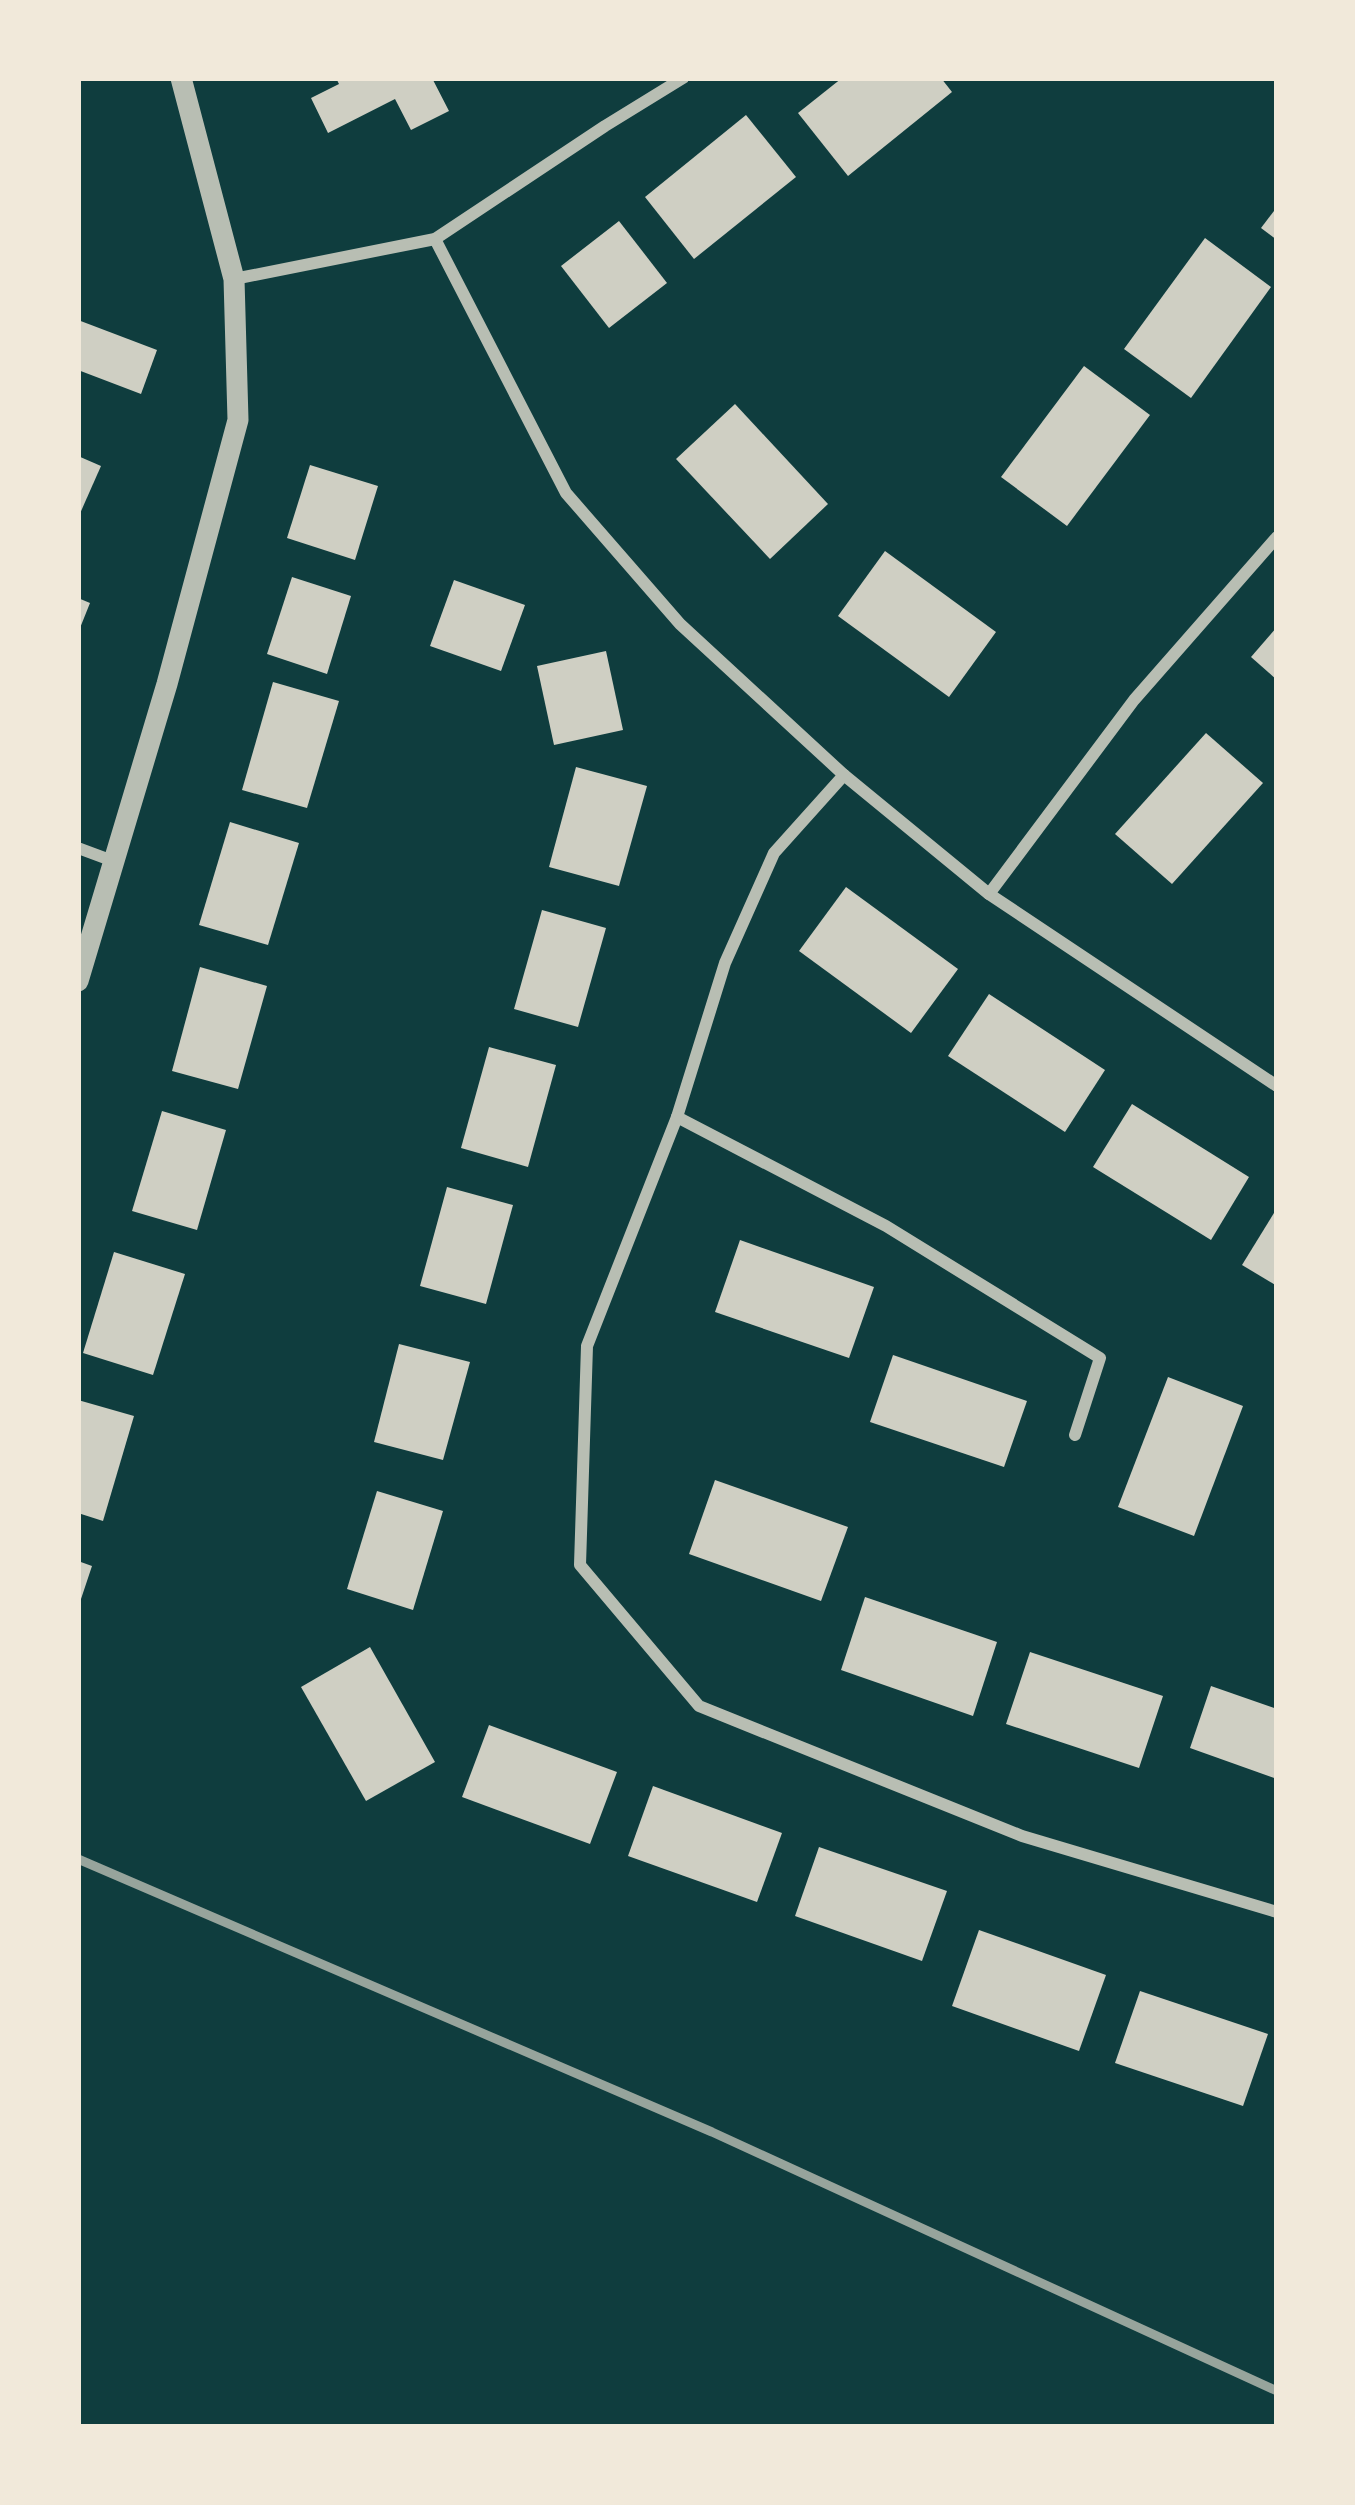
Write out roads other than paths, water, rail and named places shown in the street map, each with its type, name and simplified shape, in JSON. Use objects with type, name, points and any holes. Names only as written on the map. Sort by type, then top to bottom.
[{"type":"street","points":[[78,981],[167,684],[238,420],[234,279],[181,78]]},
{"type":"street","points":[[234,279],[435,239],[683,78]]},
{"type":"street","points":[[435,239],[566,494],[680,623],[844,775],[989,894],[1277,1087]]},
{"type":"street","points":[[989,894],[1134,700],[1277,538]]},
{"type":"street","points":[[844,775],[774,853],[725,963],[676,1117],[587,1346],[580,1565],[699,1706],[1022,1836],[1277,1912]]},
{"type":"street","points":[[78,848],[113,861]]},
{"type":"street","points":[[676,1117],[886,1226],[1100,1358],[1075,1435]]},
{"type":"railway","points":[[78,1859],[712,2132],[1277,2391]]}]
